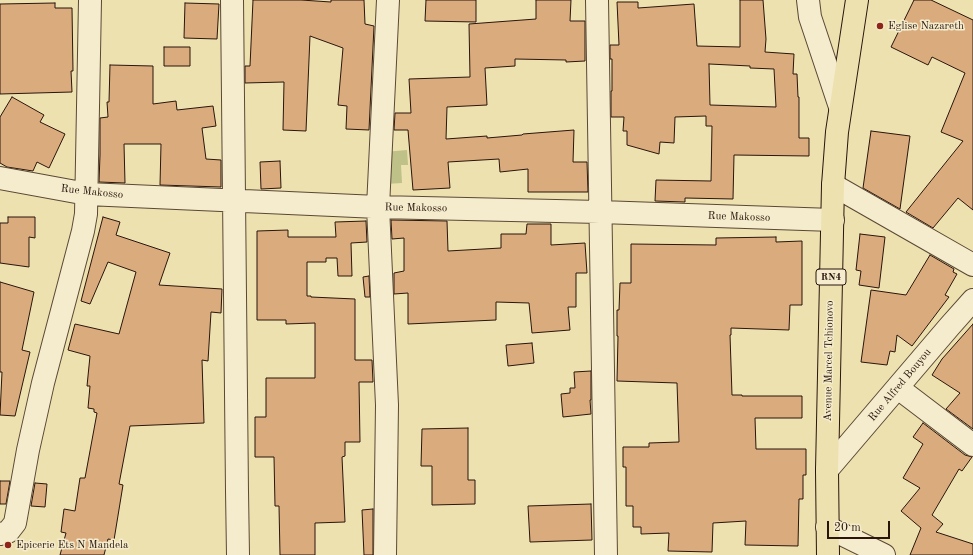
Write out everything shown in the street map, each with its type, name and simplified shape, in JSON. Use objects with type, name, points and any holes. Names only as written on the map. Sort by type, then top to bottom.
[{"type":"highway","name":"Avenue Marcel Tchionovo","points":[[828,555],[827,470],[833,185],[840,107],[857,0]]},
{"type":"street","points":[[0,534],[8,532],[15,523],[28,450],[43,383],[83,231],[86,214],[90,0]]},
{"type":"street","points":[[232,0],[238,555]]},
{"type":"street","points":[[385,555],[386,405],[378,207],[388,0]]},
{"type":"street","points":[[597,0],[606,555]]},
{"type":"street","points":[[808,0],[810,17],[840,107]]},
{"type":"street","name":"Rue Makosso","points":[[0,178],[87,194],[378,207],[600,212],[833,220]]},
{"type":"street","points":[[833,185],[973,265]]},
{"type":"street","name":"Rue Alfred Bouyou","points":[[827,470],[973,300]]},
{"type":"street","points":[[898,388],[973,445]]},
{"type":"street","points":[[827,527],[884,555]]},
{"type":"green space","points":[[407,150],[408,165],[401,165],[402,183],[386,184],[384,152]]},
{"type":"building","points":[[253,0],[301,0],[331,2],[331,0],[364,0],[365,24],[374,26],[369,130],[346,129],[347,106],[338,105],[343,48],[310,36],[306,131],[283,130],[284,82],[245,83],[245,66],[250,66]]},
{"type":"building","points":[[426,0],[476,0],[476,22],[425,21]]},
{"type":"building","points":[[536,0],[571,0],[570,21],[585,21],[585,61],[566,62],[566,60],[515,59],[515,66],[485,68],[487,105],[447,107],[446,139],[487,136],[487,138],[574,130],[573,162],[587,162],[588,192],[528,192],[528,169],[500,172],[499,159],[448,162],[450,188],[413,190],[408,130],[394,130],[395,113],[411,113],[409,79],[470,77],[469,24],[536,19]]},
{"type":"building","points":[[740,0],[763,0],[766,39],[765,52],[794,54],[793,74],[797,74],[799,97],[799,138],[809,138],[809,156],[734,155],[733,199],[685,198],[685,202],[655,201],[656,180],[711,181],[712,126],[706,126],[706,116],[675,117],[674,143],[660,142],[659,154],[627,145],[627,131],[623,131],[624,117],[611,117],[612,59],[610,59],[610,45],[619,45],[617,2],[638,2],[638,8],[694,4],[697,46],[740,47]],"holes":[[[709,64],[750,66],[750,68],[774,69],[776,107],[710,105]]]},
{"type":"building","points":[[914,0],[931,0],[973,20],[973,210],[958,198],[933,228],[906,212],[963,141],[941,132],[965,73],[932,57],[928,65],[891,47]]},
{"type":"building","points":[[55,3],[55,8],[72,8],[72,92],[0,94],[0,4]]},
{"type":"building","points":[[185,3],[219,4],[217,39],[184,38]]},
{"type":"building","points":[[164,47],[190,47],[190,66],[164,66]]},
{"type":"building","points":[[110,65],[153,66],[153,104],[176,101],[177,110],[213,106],[216,126],[202,128],[206,159],[221,160],[221,187],[160,185],[161,144],[124,144],[125,183],[99,182],[100,118],[108,117],[107,102],[109,102]]},
{"type":"building","points":[[12,97],[44,115],[40,122],[65,134],[49,168],[37,162],[33,171],[7,167],[0,163],[0,117]]},
{"type":"building","points":[[871,131],[910,136],[900,209],[863,188]]},
{"type":"building","points":[[280,161],[281,188],[261,189],[260,162]]},
{"type":"building","points":[[8,217],[35,217],[35,238],[29,237],[29,267],[0,263],[0,223],[8,223]]},
{"type":"building","points":[[103,217],[120,222],[116,235],[170,253],[159,285],[222,289],[221,313],[211,312],[208,361],[202,360],[204,423],[130,426],[119,484],[123,485],[114,540],[108,539],[104,555],[60,555],[66,533],[61,532],[64,509],[75,511],[80,478],[85,478],[97,413],[94,412],[94,409],[88,408],[90,386],[87,386],[90,356],[68,350],[75,324],[119,334],[136,272],[108,262],[90,304],[81,301]]},
{"type":"building","points":[[391,220],[447,221],[448,251],[501,248],[501,234],[526,234],[527,224],[551,224],[551,245],[585,243],[587,273],[576,273],[576,307],[568,307],[570,330],[532,333],[529,303],[496,302],[496,320],[408,324],[408,293],[394,294],[394,273],[404,271],[404,238],[392,239]]},
{"type":"building","points":[[366,221],[367,242],[351,243],[352,276],[338,276],[337,258],[326,258],[326,262],[307,262],[307,296],[355,299],[355,360],[372,360],[373,382],[359,382],[360,442],[345,442],[345,456],[342,457],[345,522],[315,523],[315,555],[280,555],[279,506],[275,506],[274,457],[255,457],[255,417],[266,417],[266,378],[315,378],[315,323],[286,324],[286,320],[257,320],[257,231],[288,230],[288,237],[336,237],[335,222]]},
{"type":"building","points":[[860,234],[885,237],[879,288],[859,285],[861,271],[856,270]]},
{"type":"building","points":[[776,237],[776,242],[802,241],[802,305],[790,305],[789,330],[731,328],[732,395],[802,396],[802,418],[755,418],[756,449],[806,449],[806,475],[803,475],[803,499],[799,499],[798,546],[745,545],[746,521],[713,523],[712,552],[668,551],[669,533],[641,534],[641,527],[633,527],[633,506],[626,506],[626,467],[623,467],[623,447],[649,447],[649,443],[679,442],[677,383],[617,381],[617,310],[619,310],[620,283],[631,283],[631,244],[716,245],[716,238]]},
{"type":"building","points":[[930,255],[954,269],[953,272],[957,274],[945,295],[949,297],[912,346],[897,335],[895,352],[890,351],[887,365],[861,362],[871,290],[906,295]]},
{"type":"building","points":[[369,276],[370,297],[365,297],[363,277]]},
{"type":"building","points":[[0,282],[34,292],[22,350],[30,352],[15,416],[0,415],[2,372],[0,372]]},
{"type":"building","points":[[973,324],[973,429],[946,409],[960,393],[932,375],[942,359]]},
{"type":"building","points":[[532,343],[534,363],[508,366],[506,345]]},
{"type":"building","points":[[591,371],[591,414],[563,417],[561,394],[570,393],[570,388],[575,388],[574,372]]},
{"type":"building","points":[[923,423],[965,455],[972,457],[962,471],[959,469],[932,515],[943,524],[936,532],[973,544],[973,555],[910,555],[921,528],[901,511],[920,488],[903,478],[923,444],[913,437]]},
{"type":"building","points":[[468,428],[468,480],[475,480],[475,504],[432,505],[432,466],[421,466],[422,429]]},
{"type":"building","points":[[0,481],[10,481],[6,504],[0,504]]},
{"type":"building","points":[[35,483],[47,484],[45,507],[31,506]]},
{"type":"building","points":[[591,504],[592,540],[530,542],[528,506]]},
{"type":"building","points":[[373,509],[373,555],[364,555],[362,510]]},
{"type":"place","name":"Eglise Nazareth","points":[[880,26]]},
{"type":"place","name":"Epicerie Ets N Mandela","points":[[8,545]]}]
